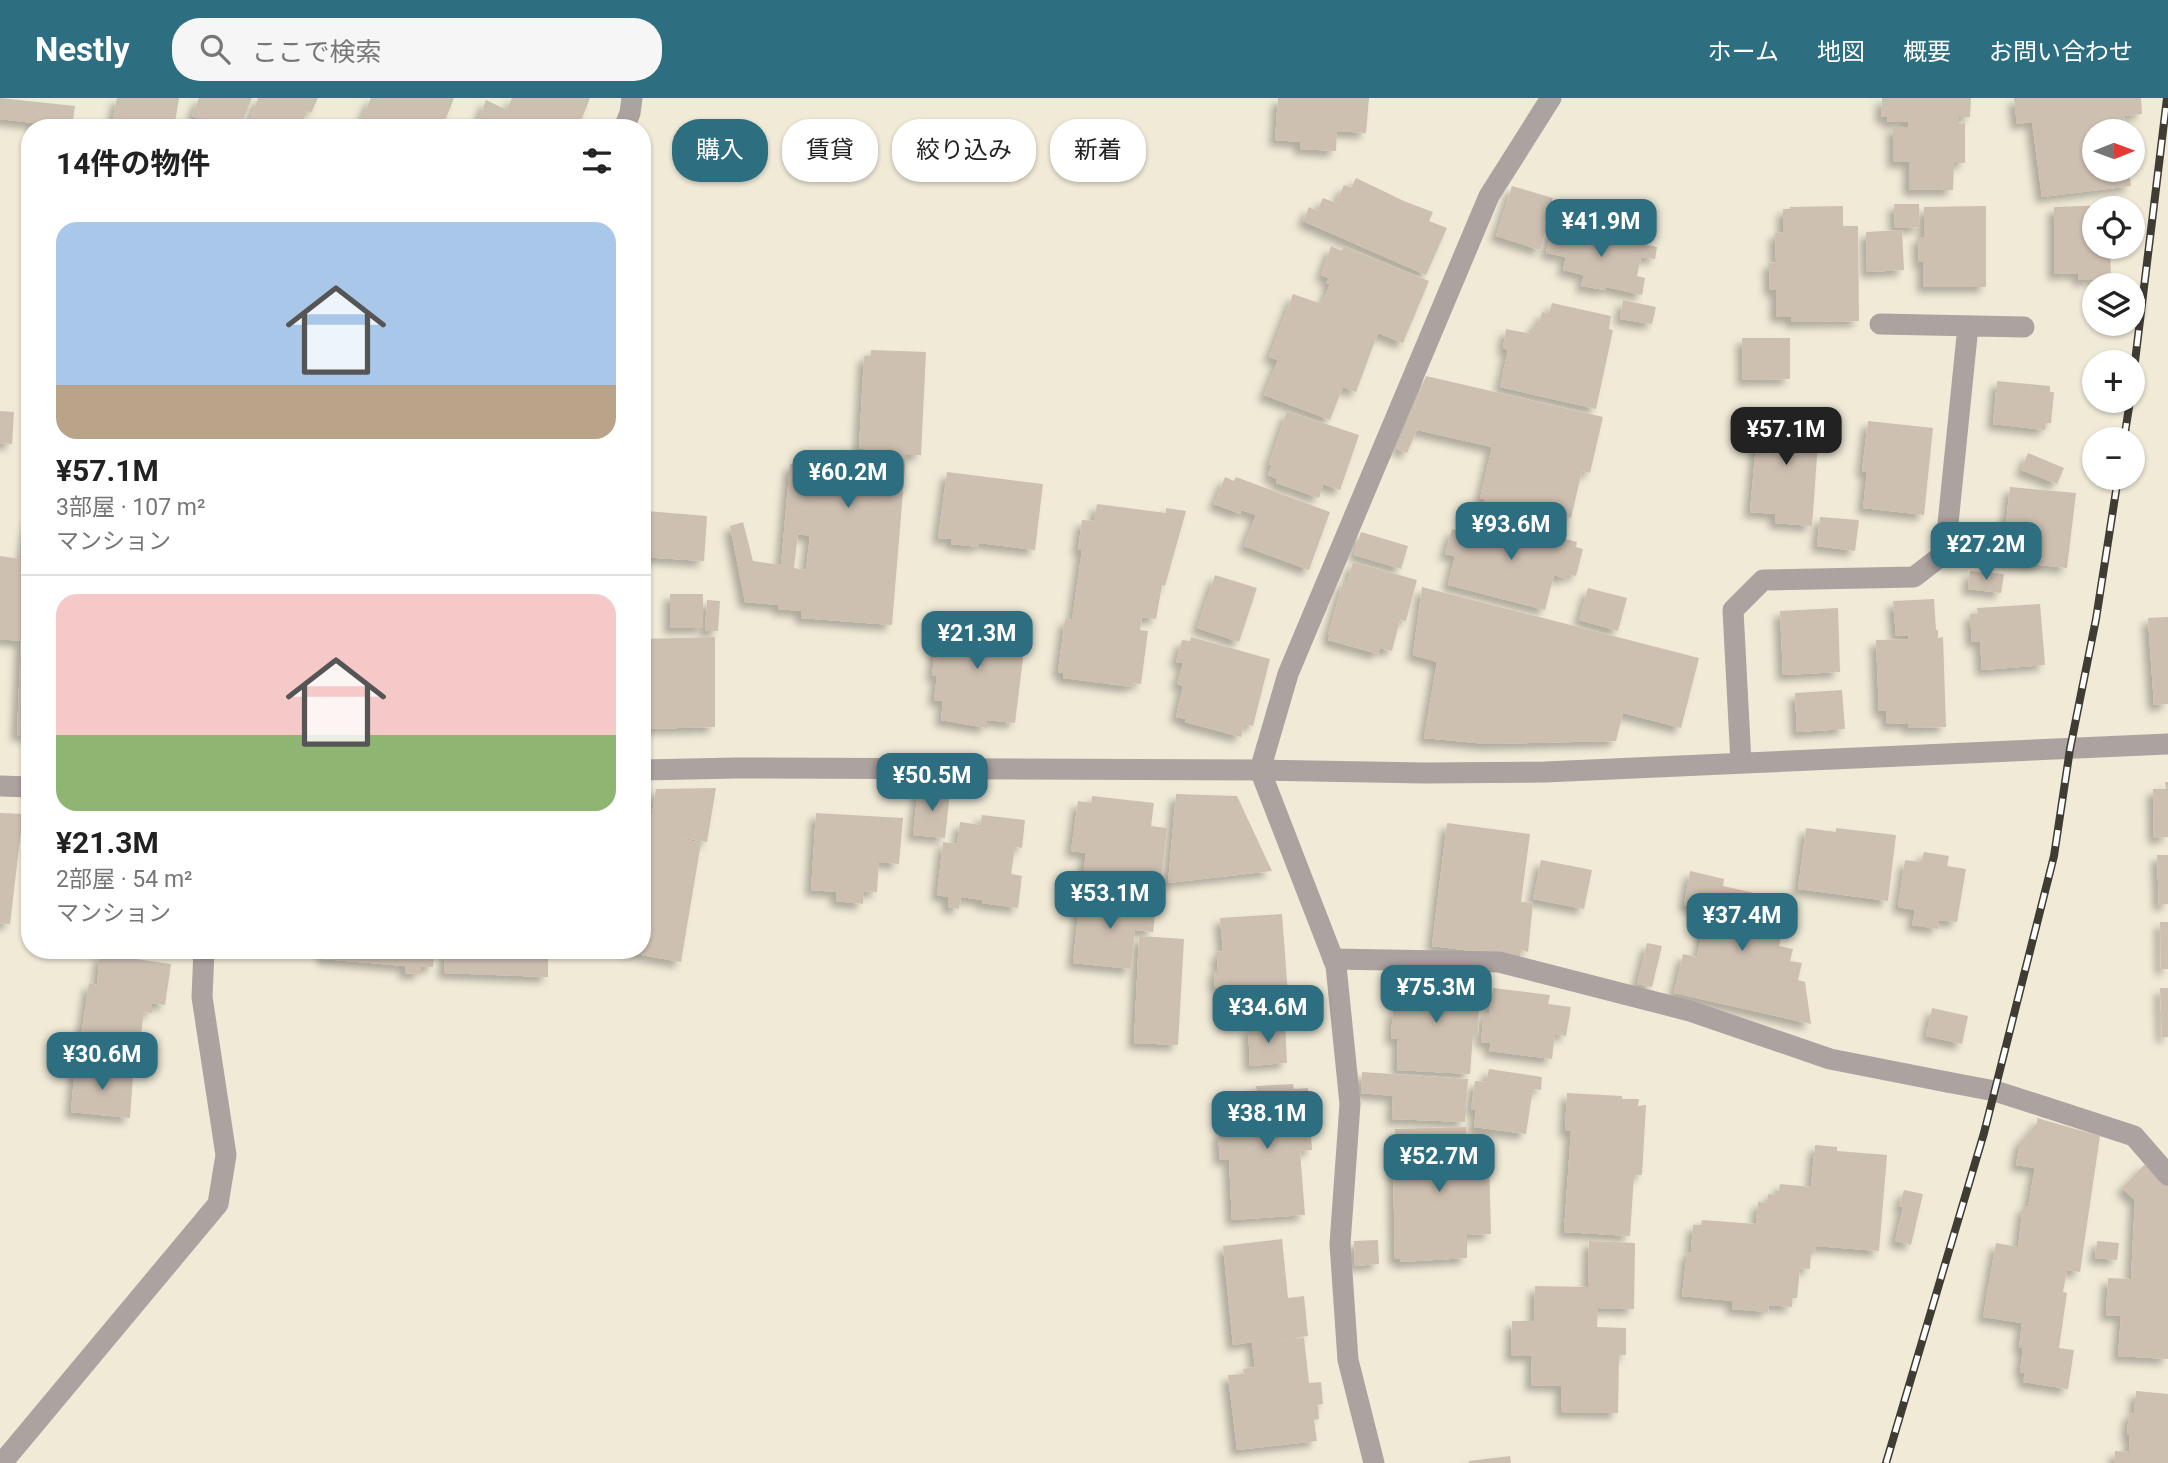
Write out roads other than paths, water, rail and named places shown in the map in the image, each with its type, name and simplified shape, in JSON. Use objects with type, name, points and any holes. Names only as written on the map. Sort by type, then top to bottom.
[{"type":"street","points":[[628,119],[632,98]]},
{"type":"street","points":[[1374,1463],[1348,1360],[1340,1244],[1350,1104],[1333,959],[1260,770],[1288,674],[1489,195],[1551,98]]},
{"type":"street","points":[[1880,324],[2024,327]]},
{"type":"street","points":[[1741,763],[1733,610],[1763,580],[1914,577],[1945,553],[1968,326]]},
{"type":"street","points":[[651,770],[1545,772],[2168,744]]},
{"type":"street","points":[[0,786],[21,787]]},
{"type":"street","points":[[2,1463],[218,1204],[226,1155],[202,997],[204,959]]},
{"type":"street","points":[[1333,959],[1499,962],[1690,1011],[1830,1059],[1995,1091],[2134,1136],[2168,1175]]},
{"type":"railway","points":[[2136,350],[2167,98]]},
{"type":"railway","points":[[2126,427],[2128,413]]},
{"type":"railway","points":[[1886,1463],[1984,1133],[2054,856],[2070,749],[2096,619],[2116,490]]}]
